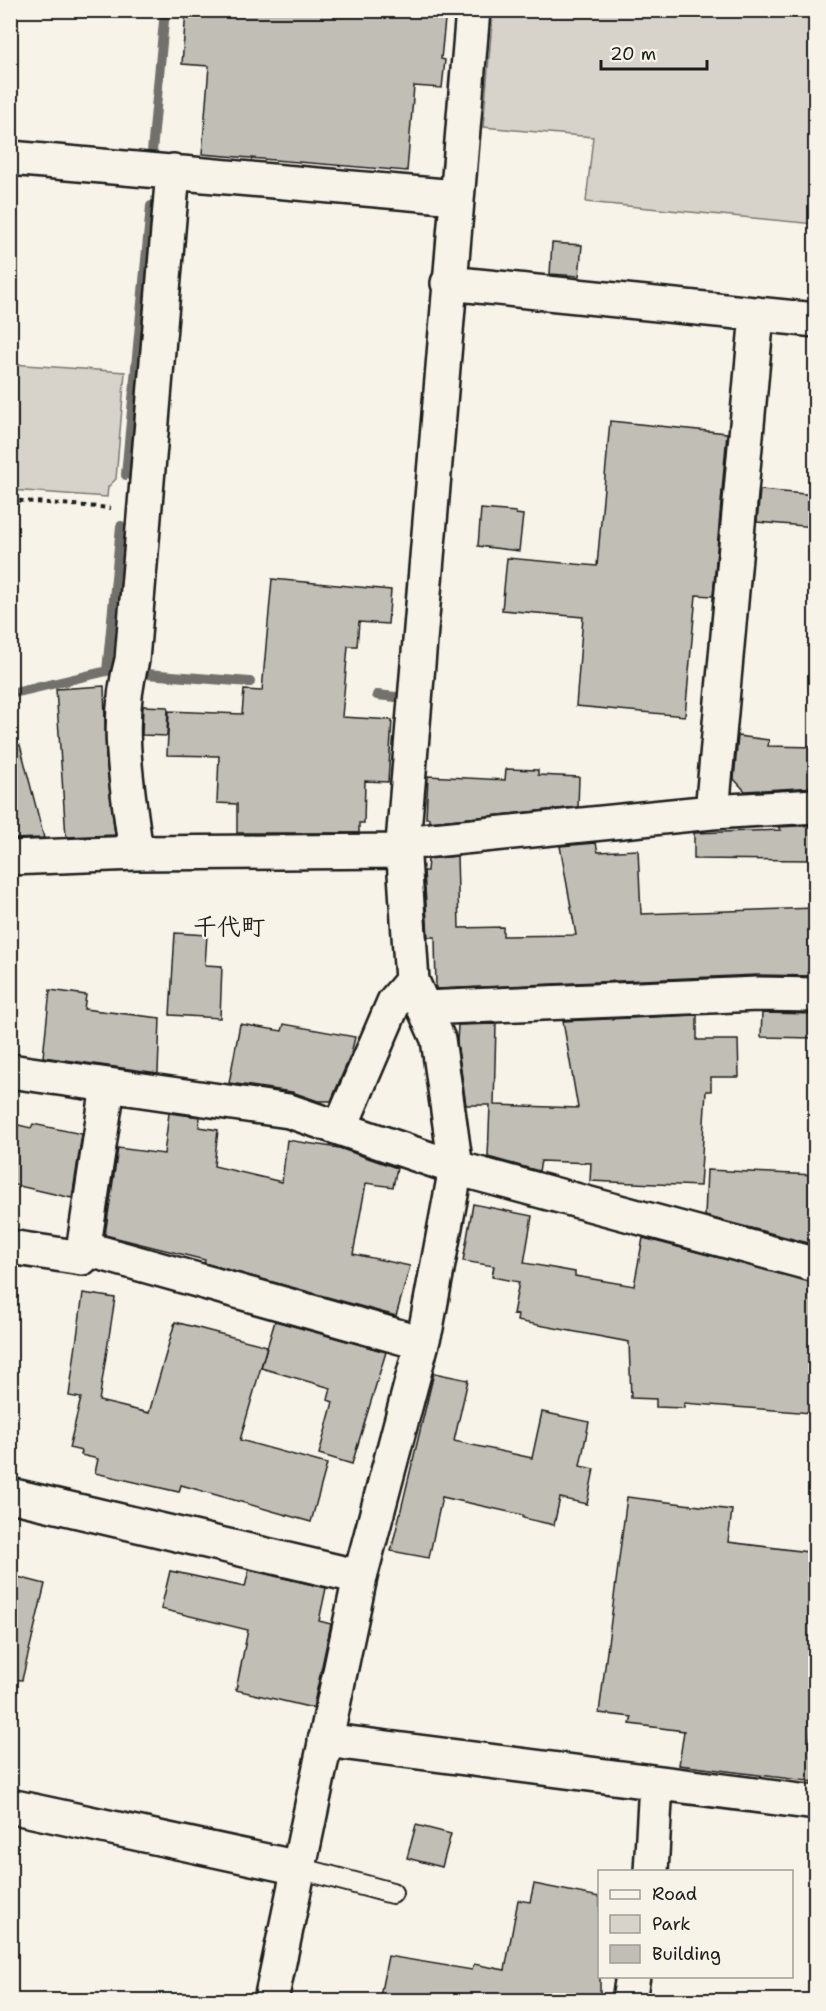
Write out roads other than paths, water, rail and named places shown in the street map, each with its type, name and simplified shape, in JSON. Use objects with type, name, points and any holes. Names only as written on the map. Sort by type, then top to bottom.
[{"type":"street","points":[[271,2001],[360,1577],[422,1343],[456,1168],[438,1039],[418,994],[403,847],[448,283],[473,10]]},
{"type":"street","points":[[10,158],[456,197]]},
{"type":"street","points":[[136,853],[123,747],[124,688],[132,660],[173,171]]},
{"type":"street","points":[[448,283],[816,320]]},
{"type":"street","points":[[712,812],[757,314]]},
{"type":"street","points":[[10,858],[403,847],[712,812],[816,807]]},
{"type":"street","points":[[340,1128],[394,1002],[418,994],[816,995]]},
{"type":"street","points":[[10,1071],[289,1111],[456,1168],[816,1265]]},
{"type":"street","points":[[10,1247],[82,1258],[108,1086]]},
{"type":"street","points":[[83,1248],[422,1343]]},
{"type":"street","points":[[10,1495],[360,1577]]},
{"type":"street","points":[[325,1740],[816,1803]]},
{"type":"street","points":[[651,1870],[657,1783]]},
{"type":"street","points":[[10,1806],[299,1868]]},
{"type":"street","points":[[629,2001],[633,1978]]},
{"type":"lane","points":[[299,1868],[392,1893]]},
{"type":"waterway","points":[[152,152],[165,10]]},
{"type":"waterway","points":[[126,475],[151,206]]},
{"type":"waterway","points":[[10,694],[107,671],[121,526]]},
{"type":"waterway","points":[[146,674],[250,682]]},
{"type":"waterway","points":[[377,695],[396,697]]},
{"type":"district","name":"千代町","points":[[229,927]]}]
